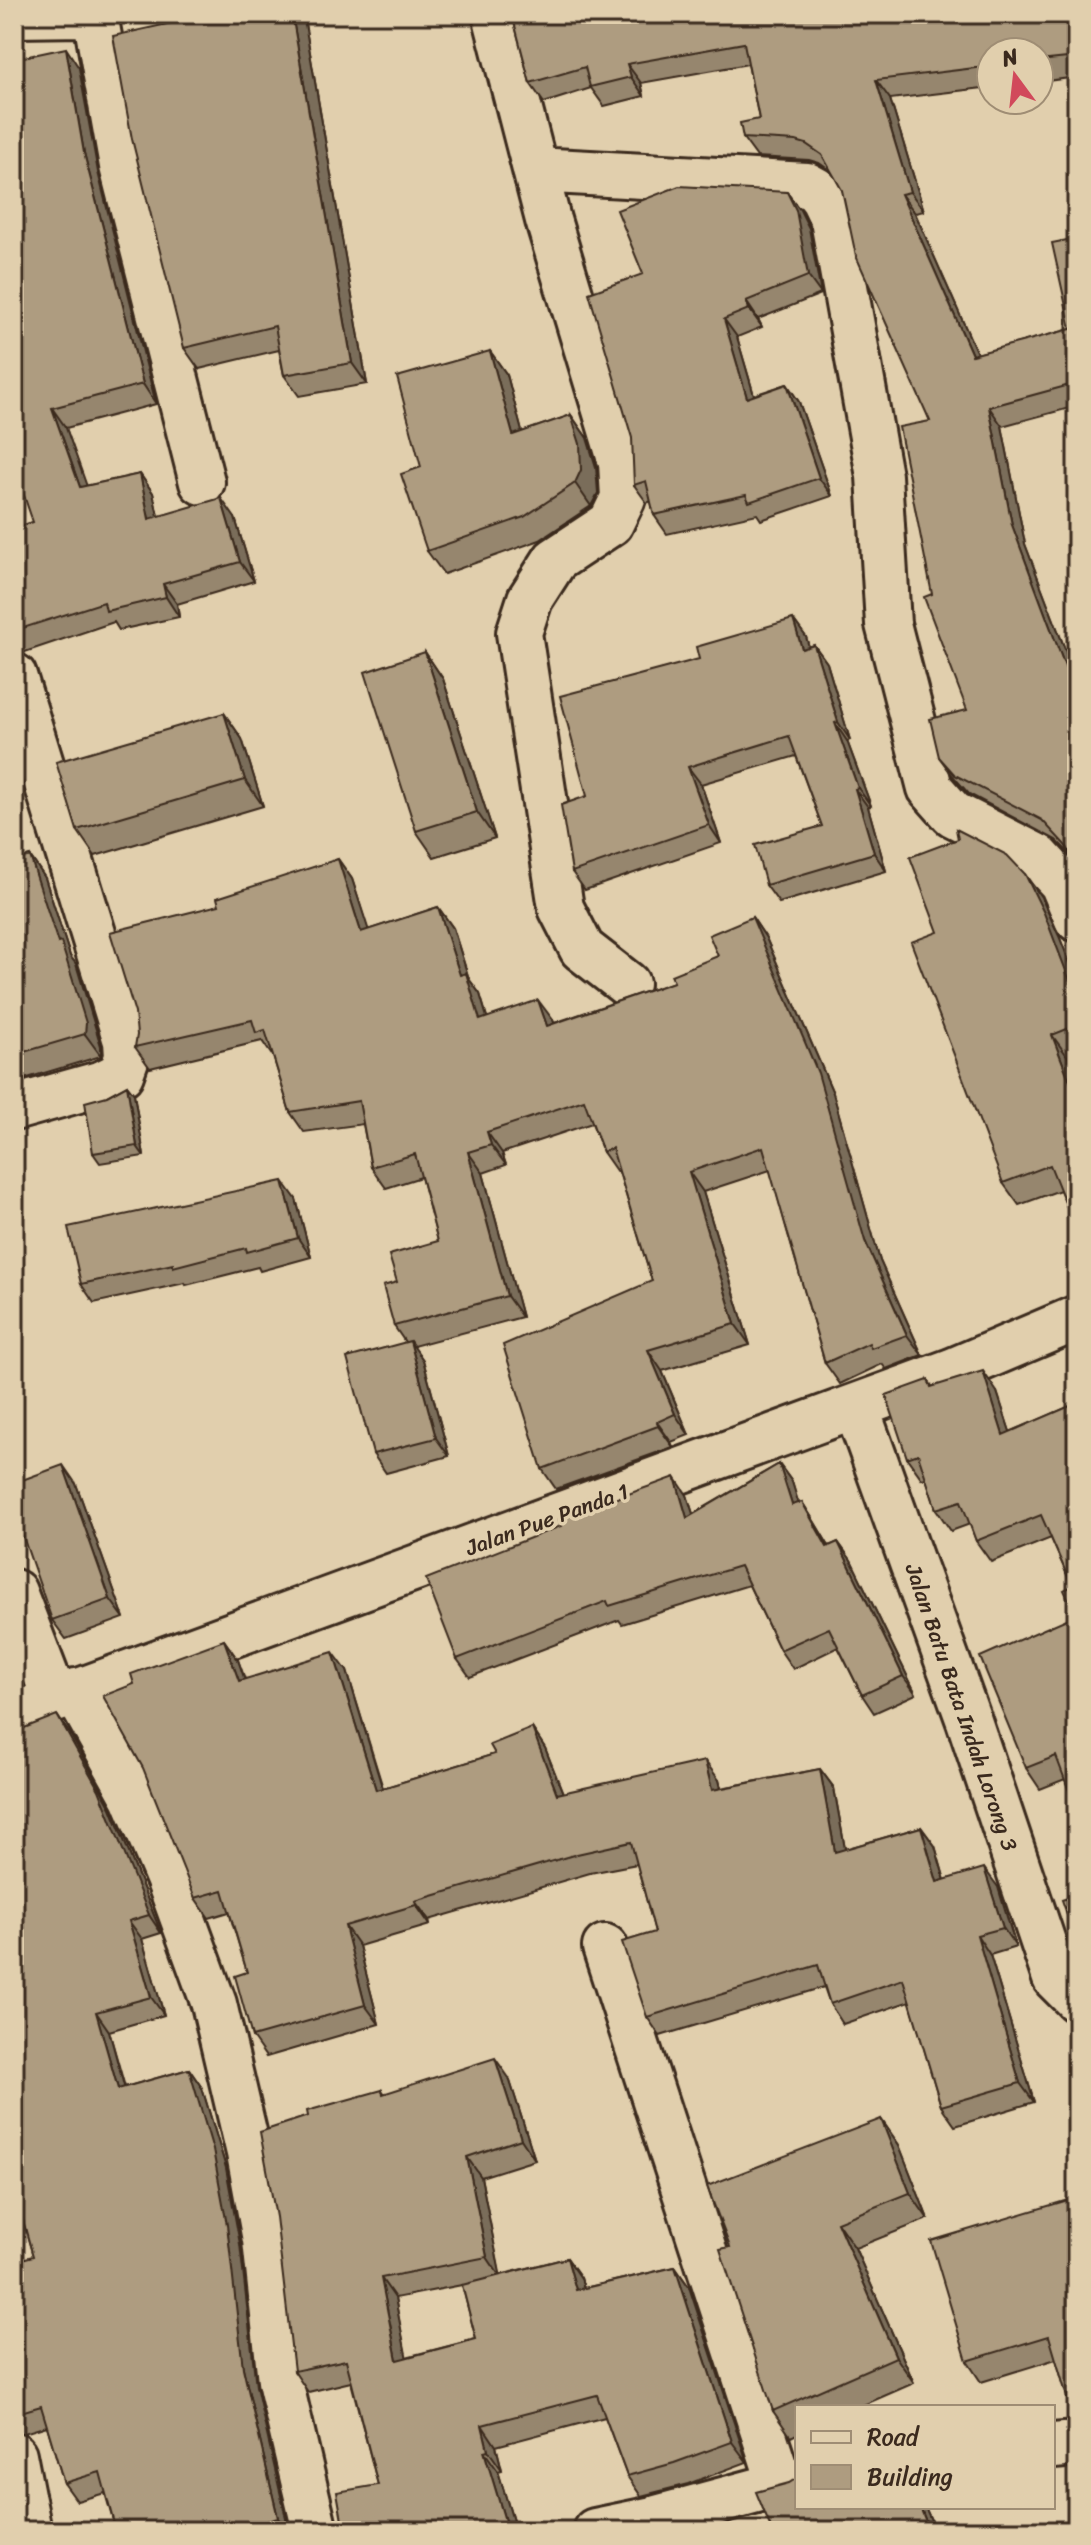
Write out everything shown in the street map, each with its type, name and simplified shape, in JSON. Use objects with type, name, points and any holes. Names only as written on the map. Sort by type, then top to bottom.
[{"type":"street","points":[[14,15],[84,14]]},
{"type":"street","points":[[95,14],[122,166],[202,482]]},
{"type":"street","points":[[495,14],[535,170],[621,463],[623,498],[611,523],[555,560],[530,599],[519,633],[561,908],[582,949],[627,984]]},
{"type":"street","points":[[535,170],[807,185],[823,199],[836,234],[879,476],[888,624],[930,788],[953,814],[1038,857],[1062,883],[1077,919]]},
{"type":"street","points":[[14,676],[126,1041],[127,1057],[121,1074],[103,1083],[14,1108]]},
{"type":"street","name":"Jalan Pue Panda 1","points":[[14,1715],[856,1407],[952,1371],[1077,1318]]},
{"type":"street","name":"Jalan Batu Bata Indah Lorong 3","points":[[856,1407],[969,1721],[1055,1978],[1077,2000]]},
{"type":"street","points":[[14,1592],[65,1695],[134,1797],[168,1878],[214,2004],[249,2153],[265,2240],[280,2381],[315,2531]]},
{"type":"street","points":[[595,2531],[653,2519],[788,2482],[605,1947]]},
{"type":"street","points":[[1055,2446],[1077,2444]]},
{"type":"street","points":[[14,2455],[29,2531]]},
{"type":"building","points":[[212,14],[292,14],[352,363],[284,375],[275,326],[184,348],[132,139],[113,36]]},
{"type":"building","points":[[512,14],[1077,14],[1077,57],[1055,59],[1055,36],[975,36],[975,68],[876,80],[910,192],[901,194],[972,355],[1071,329],[1052,243],[1077,238],[1077,383],[989,407],[1012,525],[1067,672],[1077,668],[1077,868],[1067,847],[1042,820],[955,775],[939,757],[930,719],[967,710],[924,597],[932,594],[899,427],[930,421],[856,256],[842,190],[822,155],[796,141],[743,138],[740,123],[759,119],[744,43],[627,64],[631,77],[590,87],[585,67],[530,83]]},
{"type":"building","points":[[66,48],[84,153],[143,384],[52,408],[80,487],[140,474],[149,519],[221,498],[240,562],[163,584],[166,597],[106,611],[104,602],[14,631],[14,528],[33,522],[14,466],[14,59]]},
{"type":"building","points":[[679,186],[787,192],[796,210],[808,276],[746,301],[749,309],[724,319],[747,398],[787,384],[819,478],[749,502],[746,495],[654,515],[646,481],[634,485],[632,438],[589,293],[643,274],[617,210]]},
{"type":"building","points":[[490,351],[513,435],[571,415],[580,444],[581,470],[575,483],[524,517],[427,551],[401,474],[421,467],[397,377]]},
{"type":"building","points":[[793,619],[802,649],[814,645],[838,722],[835,723],[858,788],[855,789],[874,853],[766,885],[755,845],[822,826],[789,736],[688,767],[709,825],[572,872],[561,805],[587,796],[560,696],[699,659],[696,647]]},
{"type":"building","points":[[425,652],[477,812],[416,831],[365,672]]},
{"type":"building","points":[[224,713],[245,780],[77,830],[56,762]]},
{"type":"building","points":[[956,829],[1007,855],[1025,874],[1044,913],[1077,1000],[1077,1025],[1052,1035],[1077,1100],[1077,1209],[1069,1212],[1050,1165],[1003,1183],[911,942],[938,932],[910,857],[958,839]]},
{"type":"building","points":[[30,856],[86,1023],[85,1034],[14,1055],[14,861]]},
{"type":"building","points":[[338,859],[361,932],[438,907],[460,975],[466,973],[480,1020],[538,1000],[547,1026],[674,982],[671,975],[718,956],[709,935],[752,917],[818,1073],[865,1241],[907,1335],[871,1348],[869,1343],[825,1363],[763,1147],[689,1172],[735,1324],[648,1350],[675,1414],[657,1422],[658,1426],[542,1469],[503,1345],[652,1281],[612,1148],[603,1152],[584,1100],[487,1132],[491,1145],[468,1152],[507,1296],[394,1326],[383,1286],[397,1282],[389,1255],[438,1241],[415,1154],[371,1167],[359,1101],[290,1112],[265,1030],[256,1033],[252,1020],[135,1047],[135,1013],[110,932],[219,905],[217,898]]},
{"type":"building","points":[[127,1085],[137,1146],[93,1153],[85,1102],[107,1096]]},
{"type":"building","points":[[283,1181],[298,1238],[247,1252],[246,1248],[173,1267],[173,1264],[81,1284],[68,1227]]},
{"type":"building","points":[[410,1341],[436,1438],[373,1454],[347,1358]]},
{"type":"building","points":[[983,1371],[1003,1435],[1077,1403],[1077,1812],[1056,1756],[1026,1768],[980,1657],[1076,1615],[1064,1590],[1072,1586],[1041,1515],[976,1541],[961,1501],[936,1509],[918,1454],[907,1458],[886,1395],[928,1380],[931,1387]]},
{"type":"building","points":[[779,1464],[792,1505],[802,1502],[827,1547],[838,1542],[903,1676],[862,1695],[829,1628],[780,1650],[740,1566],[609,1606],[607,1601],[457,1659],[426,1579],[561,1526],[559,1519],[675,1477],[687,1518]]},
{"type":"building","points":[[63,1465],[110,1599],[52,1620],[14,1511],[14,1483]]},
{"type":"building","points":[[224,1640],[239,1681],[333,1652],[376,1790],[495,1754],[490,1745],[532,1728],[557,1794],[705,1761],[712,1790],[820,1769],[835,1852],[921,1827],[937,1882],[984,1868],[1003,1928],[977,1935],[1020,2083],[941,2106],[903,1979],[830,2004],[818,1965],[647,2017],[622,1942],[655,1932],[631,1842],[577,1854],[415,1901],[416,1905],[345,1926],[365,2005],[252,2037],[235,1976],[247,1972],[223,1890],[195,1898],[143,1768],[103,1696],[134,1684],[131,1674]]},
{"type":"building","points":[[57,1715],[99,1790],[149,1915],[129,1921],[151,1997],[96,2012],[118,2089],[189,2069],[213,2150],[227,2225],[243,2368],[278,2518],[231,2531],[116,2531],[100,2472],[64,2483],[41,2406],[14,2414],[14,2341],[18,2340],[15,2331],[20,2329],[14,2307],[14,2261],[33,2256],[14,2188],[14,1732]]},
{"type":"building","points":[[1077,1895],[1077,1943],[1062,1900]]},
{"type":"building","points":[[495,2058],[521,2139],[467,2157],[487,2257],[381,2278],[397,2360],[476,2339],[462,2285],[567,2258],[576,2290],[675,2267],[732,2442],[627,2476],[597,2395],[482,2425],[488,2450],[484,2451],[508,2531],[344,2531],[337,2492],[378,2485],[346,2360],[294,2371],[276,2217],[260,2132],[308,2116],[307,2111],[382,2090],[383,2094]]},
{"type":"building","points":[[881,2119],[910,2193],[837,2222],[896,2357],[773,2411],[720,2249],[730,2247],[707,2186]]},
{"type":"building","points":[[1068,2200],[1073,2217],[1077,2216],[1077,2404],[1068,2400],[1049,2336],[967,2361],[931,2241]]},
{"type":"building","points":[[795,2479],[795,2509],[921,2509],[927,2524],[917,2531],[772,2531],[756,2492]]}]
